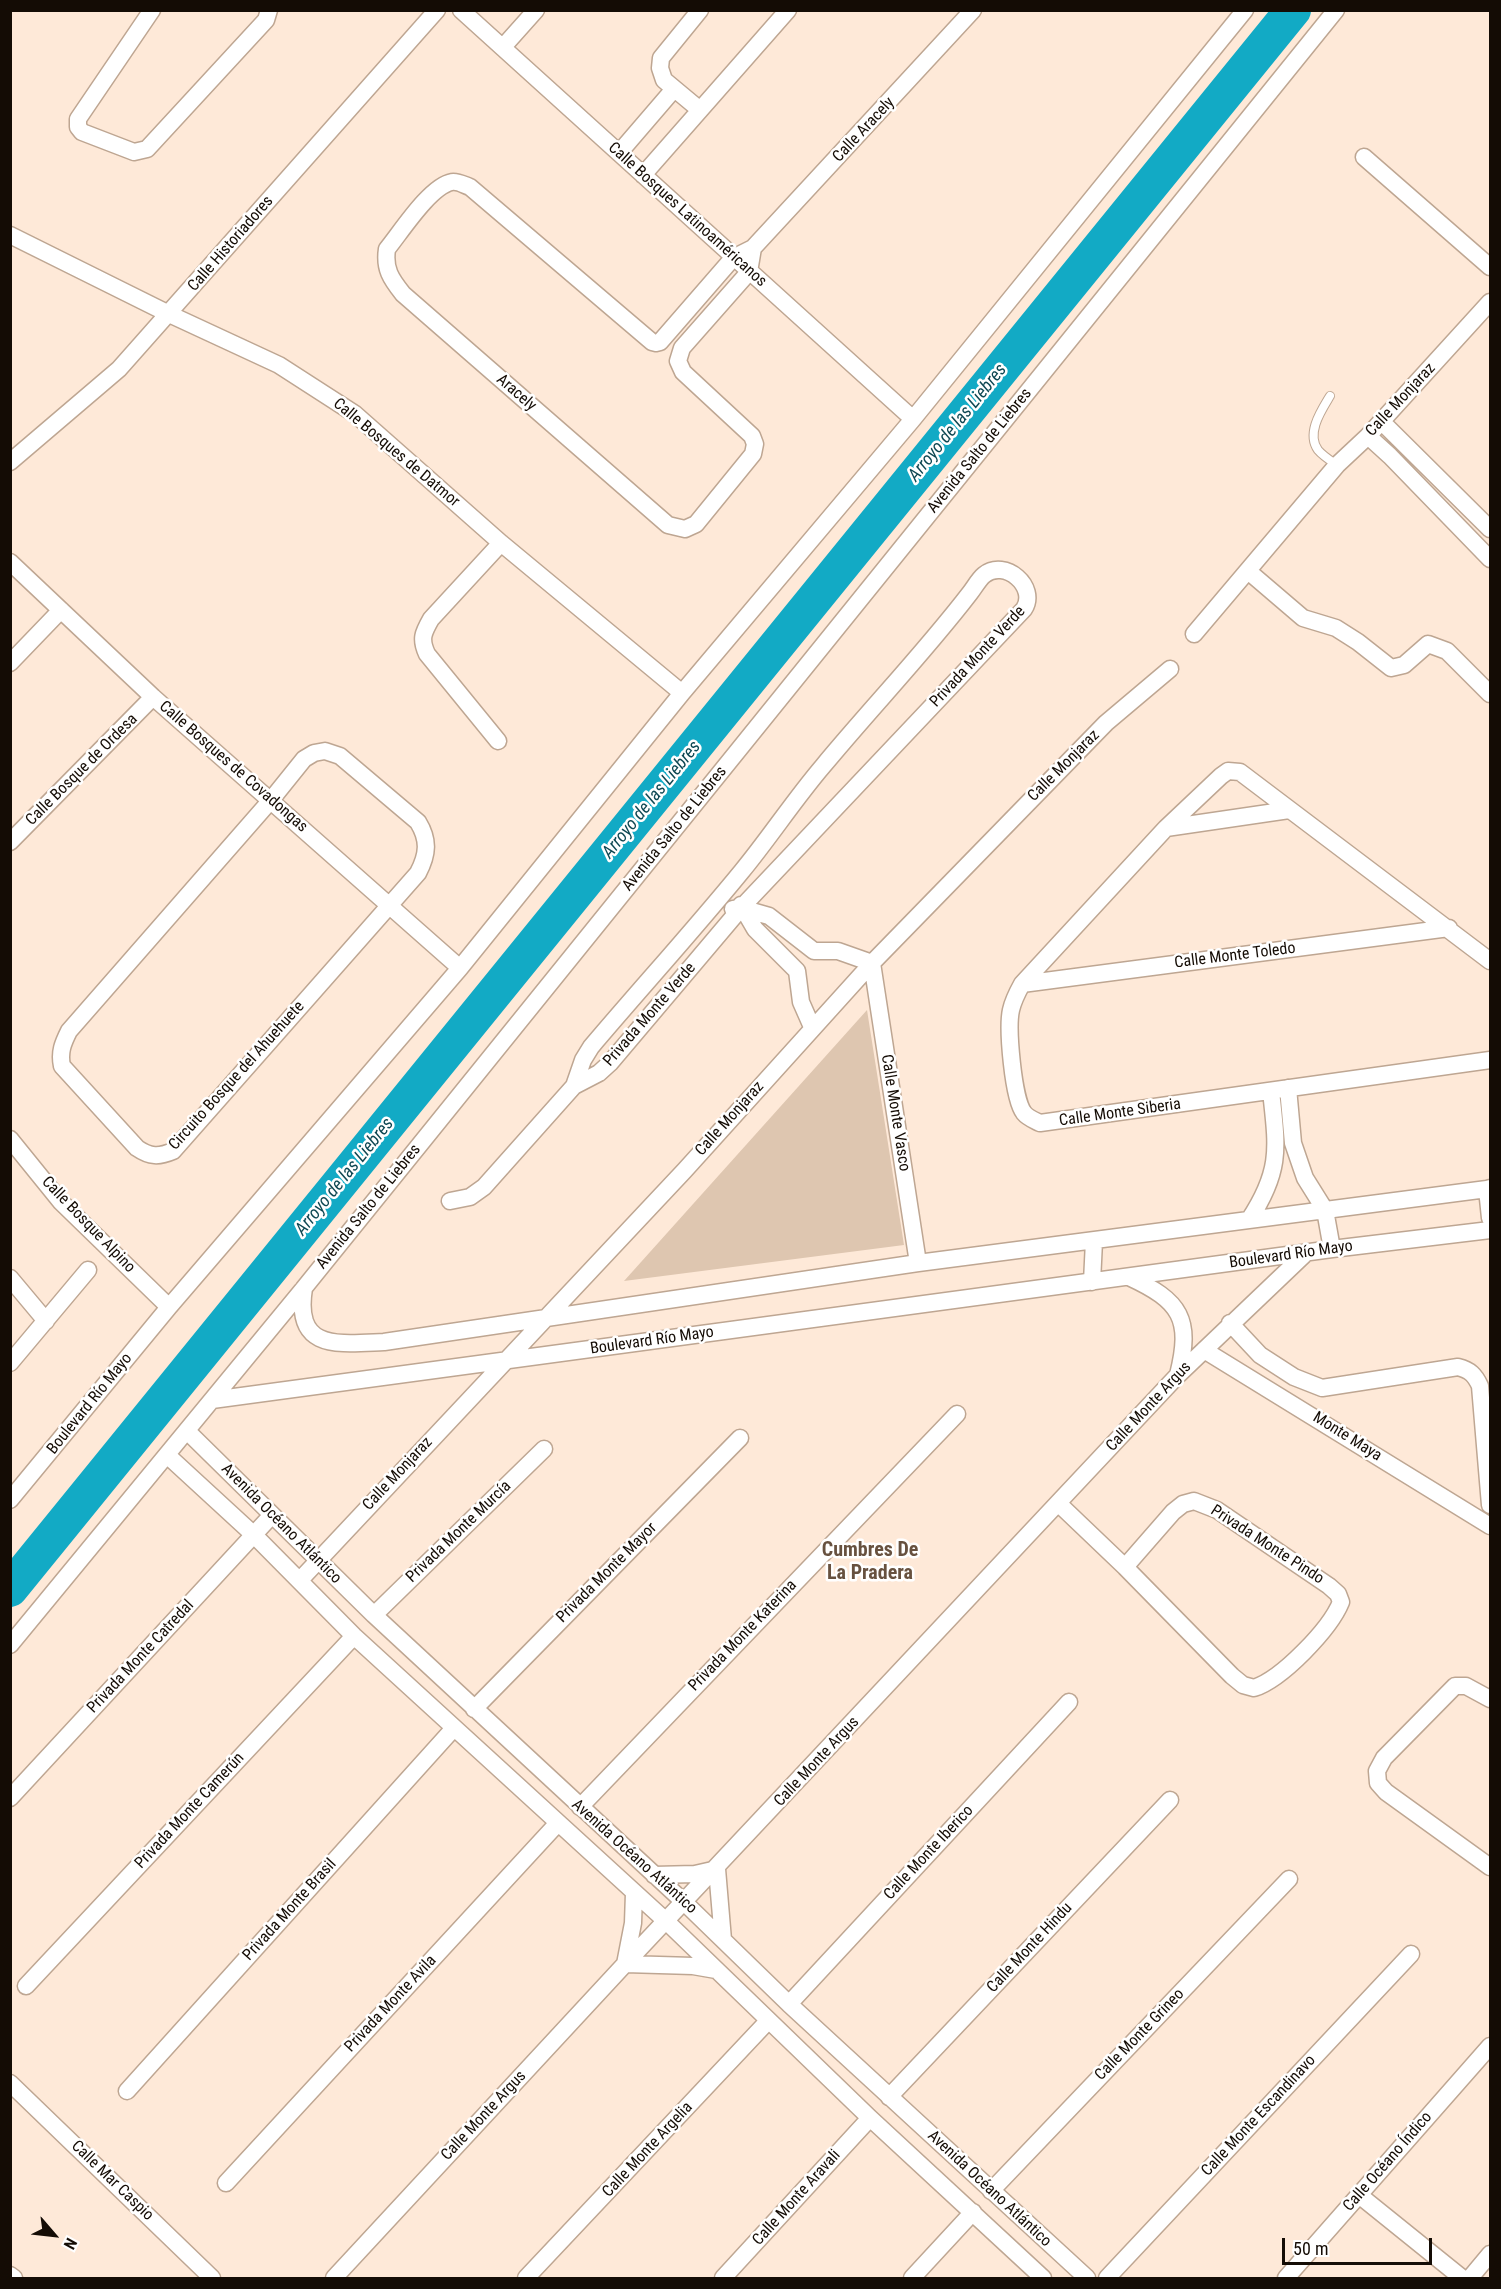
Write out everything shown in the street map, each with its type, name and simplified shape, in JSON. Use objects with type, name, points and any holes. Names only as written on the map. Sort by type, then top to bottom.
[{"type":"street","points":[[152,10],[78,119],[78,127],[82,132],[134,153],[147,150],[266,20],[269,10]]},
{"type":"street","name":"Calle Historiadores","points":[[10,462],[119,369],[437,10]]},
{"type":"street","name":"Calle Bosques Latinoaméricanos","points":[[461,10],[913,419]]},
{"type":"street","points":[[503,47],[536,10]]},
{"type":"street","points":[[700,10],[661,58],[660,68],[664,80],[700,110]]},
{"type":"street","points":[[643,175],[788,10]]},
{"type":"street","name":"Calle Aracely","points":[[733,258],[753,249],[973,10]]},
{"type":"street","points":[[169,1307],[460,968],[682,693],[913,419],[1245,10]]},
{"type":"street","name":"Avenida Salto de Liebres","points":[[10,1645],[304,1288],[1336,10]]},
{"type":"street","points":[[619,153],[674,89]]},
{"type":"street","points":[[1364,157],[1491,267]]},
{"type":"street","name":"Aracely","points":[[733,258],[656,344],[470,187],[450,183],[435,190],[387,249],[386,269],[404,294],[668,525],[680,529],[696,524],[753,454],[755,444],[752,436],[683,372],[678,361],[682,348],[749,272]]},
{"type":"street","name":"Calle Bosques de Datmor","points":[[10,235],[279,366],[355,414],[501,543],[682,693]]},
{"type":"street","points":[[749,272],[753,249]]},
{"type":"street","name":"Calle Monjaraz","points":[[1194,634],[1337,465],[1368,436],[1491,302]]},
{"type":"street","points":[[1382,421],[1491,529]]},
{"type":"street","points":[[1368,436],[1491,559]]},
{"type":"street","points":[[498,741],[428,654],[422,642],[423,632],[431,619],[501,543]]},
{"type":"street","name":"Calle Bosques de Covadongas","points":[[10,562],[153,698],[460,968]]},
{"type":"street","name":"Privada Monte Verde","points":[[450,1201],[470,1197],[484,1187],[574,1086],[599,1073],[610,1063],[741,909],[1024,609],[1029,595],[1025,585],[1019,579],[1005,571],[995,571],[984,575],[950,620],[821,768],[740,873],[591,1047],[583,1060],[574,1086]]},
{"type":"street","points":[[1248,572],[1303,618],[1336,628],[1391,668],[1404,665],[1428,644],[1439,646],[1491,694]]},
{"type":"street","points":[[10,663],[61,610]]},
{"type":"street","name":"Calle Monjaraz","points":[[300,1580],[685,1170],[872,963],[1106,723],[1170,669]]},
{"type":"street","name":"Calle Bosque de Ordesa","points":[[10,842],[153,698]]},
{"type":"street","name":"Circuito Bosque del Ahuehuete","points":[[325,751],[340,756],[417,822],[425,834],[427,845],[418,873],[389,905],[173,1151],[162,1156],[148,1156],[137,1148],[62,1066],[59,1054],[69,1031],[271,800],[304,759],[314,753],[325,751]]},
{"type":"street","name":"Calle Monte Siberia","points":[[1491,961],[1240,772],[1234,770],[1221,776],[1166,828],[1022,984],[1011,1011],[1010,1028],[1020,1107],[1025,1114],[1040,1123],[1491,1060]]},
{"type":"street","points":[[1166,828],[1289,810]]},
{"type":"street","points":[[740,873],[741,909],[755,929],[797,971]]},
{"type":"street","points":[[708,910],[741,909],[769,916],[814,951]]},
{"type":"street","name":"Calle Monte Toledo","points":[[1022,984],[1449,928]]},
{"type":"street","points":[[812,1027],[801,1002],[797,971],[802,958],[814,951],[838,951],[872,963]]},
{"type":"street","name":"Calle Monte Vasco","points":[[872,963],[918,1263]]},
{"type":"street","points":[[1288,1089],[1293,1143],[1305,1179],[1325,1210],[1332,1249]]},
{"type":"street","points":[[1249,1220],[1260,1204],[1274,1167],[1277,1148],[1271,1091]]},
{"type":"street","name":"Calle Bosque Alpino","points":[[10,1139],[61,1202],[169,1307]]},
{"type":"street","points":[[304,1288],[301,1305],[303,1320],[310,1331],[323,1340],[334,1344],[384,1342],[918,1263],[1489,1189],[1491,1218]]},
{"type":"street","name":"Boulevard Río Mayo","points":[[212,1400],[1307,1252],[1491,1230]]},
{"type":"street","points":[[1092,1282],[1094,1241]]},
{"type":"street","name":"Calle Monte Argus","points":[[334,2278],[1178,1375],[1307,1252]]},
{"type":"street","points":[[10,1363],[88,1270]]},
{"type":"street","points":[[1128,1277],[1151,1287],[1167,1299],[1180,1316],[1185,1335],[1178,1375]]},
{"type":"street","points":[[10,1278],[46,1321]]},
{"type":"street","name":"Boulevard Río Mayo","points":[[10,1500],[169,1307]]},
{"type":"street","points":[[1230,1323],[1260,1355],[1294,1377],[1322,1388],[1458,1367],[1466,1369],[1475,1376],[1480,1386],[1491,1504]]},
{"type":"street","name":"Monte Maya","points":[[1204,1350],[1491,1526]]},
{"type":"street","points":[[1284,1398],[1294,1377]]},
{"type":"street","name":"Privada Monte Katerina","points":[[580,1807],[957,1414]]},
{"type":"street","name":"Avenida Océano Atlántico","points":[[187,1431],[374,1615],[685,1903],[889,2097],[1087,2278]]},
{"type":"street","name":"Privada Monte Mayor","points":[[474,1709],[740,1438]]},
{"type":"street","name":"Privada Monte Murcía","points":[[374,1615],[544,1449]]},
{"type":"street","name":"Avenida Océano Atlántico","points":[[167,1455],[254,1535],[354,1636],[557,1824],[667,1922],[870,2118],[1043,2278]]},
{"type":"street","name":"Privada Monte Pindo","points":[[1059,1504],[1243,1685],[1254,1688],[1276,1678],[1326,1628],[1341,1602],[1338,1594],[1329,1586],[1217,1510],[1194,1501],[1183,1504],[1173,1512],[1125,1567]]},
{"type":"street","name":"Privada Monte Catredal","points":[[10,1798],[272,1515]]},
{"type":"street","name":"Privada Monte Camerún","points":[[26,1986],[354,1636]]},
{"type":"street","points":[[1491,1699],[1466,1686],[1455,1686],[1384,1758],[1377,1771],[1378,1783],[1386,1792],[1491,1867]]},
{"type":"street","name":"Calle Monte Iberico","points":[[789,2004],[1069,1701]]},
{"type":"street","name":"Privada Monte Brasil","points":[[127,2091],[454,1728]]},
{"type":"street","name":"Calle Monte Hindu","points":[[889,2097],[1170,1800]]},
{"type":"street","name":"Privada Monte Avila","points":[[226,2184],[557,1824]]},
{"type":"street","points":[[654,1875],[695,1874],[717,1869],[723,1940]]},
{"type":"street","name":"Calle Monte Grineo","points":[[992,2191],[1288,1879]]},
{"type":"street","points":[[634,1893],[633,1923],[626,1964],[693,1966],[716,1970]]},
{"type":"street","name":"Calle Monte Escandinavo","points":[[1107,2278],[1411,1954]]},
{"type":"street","name":"Calle Monte Argelia","points":[[526,2278],[768,2021]]},
{"type":"street","name":"Calle Océano Índico","points":[[1286,2278],[1491,2046]]},
{"type":"street","name":"Calle Mar Caspio","points":[[10,2083],[212,2278]]},
{"type":"street","name":"Calle Monte Aravali","points":[[723,2278],[870,2118]]},
{"type":"street","points":[[1359,2195],[1462,2278]]},
{"type":"street","points":[[912,2278],[973,2212]]},
{"type":"street","points":[[1470,2278],[1491,2254]]},
{"type":"street","points":[[10,2275],[14,2278]]},
{"type":"lane","points":[[1330,396],[1315,424],[1314,440],[1319,451],[1337,465]]},
{"type":"building","points":[[867,1010],[904,1245],[624,1281]]},
{"type":"waterway","name":"Arroyo de las Liebres","points":[[10,1589],[1293,10]]},
{"type":"district","name":"Cumbres De La Pradera","points":[[870,1562]]}]
